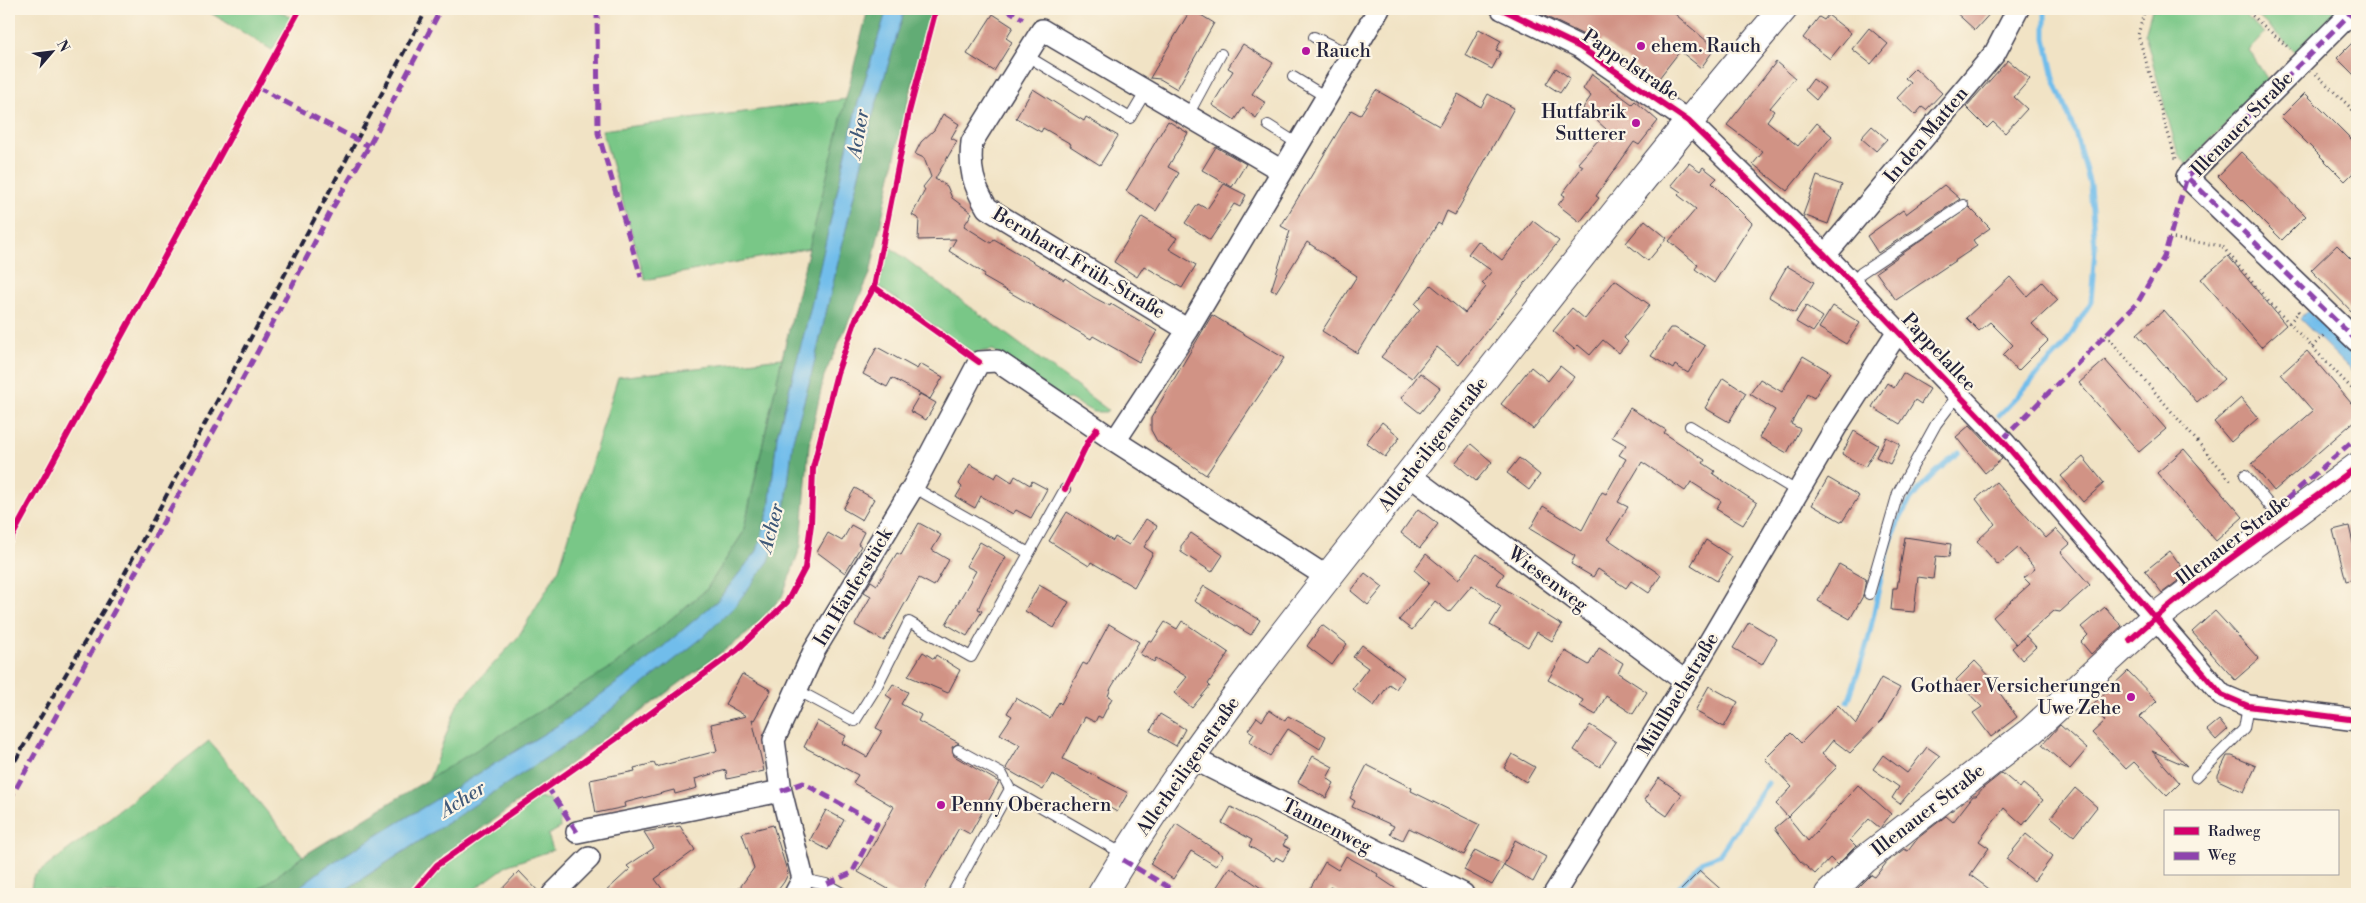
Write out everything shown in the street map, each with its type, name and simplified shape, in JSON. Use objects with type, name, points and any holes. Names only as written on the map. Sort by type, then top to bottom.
[{"type":"street","name":"Pappelstraße","points":[[1502,9],[1580,47],[1688,122]]},
{"type":"street","name":"Allerheiligenstraße","points":[[1102,894],[1190,757],[1327,577],[1688,122],[1783,9]]},
{"type":"street","name":"In den Matten","points":[[1825,255],[1995,53],[2018,9]]},
{"type":"street","name":"Illenauer Straße","points":[[2355,9],[2187,177],[2357,341]]},
{"type":"street","points":[[1327,577],[1115,441],[1188,330],[1351,55],[1372,11]]},
{"type":"street","name":"Bernhard-Früh-Straße","points":[[1188,330],[987,208],[975,187],[970,163],[972,142],[1042,30],[1282,171]]},
{"type":"street","name":"Pappelallee","points":[[1688,122],[1825,255],[2002,440],[2222,695],[2248,706],[2357,720]]},
{"type":"street","name":"Mühlbachstraße","points":[[1554,894],[1686,682],[1836,427],[1898,331]]},
{"type":"street","name":"Im Hänferstück","points":[[799,887],[774,740],[814,651],[913,487],[979,362],[997,361],[1115,441]]},
{"type":"street","name":"Illenauer Straße","points":[[1829,894],[1864,860],[2031,731],[2154,618],[2357,467]]},
{"type":"street","name":"Wiesenweg","points":[[1409,475],[1686,682]]},
{"type":"street","name":"Tannenweg","points":[[1190,757],[1463,894]]},
{"type":"street","points":[[577,832],[781,790]]},
{"type":"street","points":[[553,894],[589,858]]},
{"type":"lane","points":[[1314,37],[1351,55]]},
{"type":"lane","points":[[1188,115],[1221,54]]},
{"type":"lane","points":[[1027,56],[1130,118],[1146,91]]},
{"type":"lane","points":[[1293,77],[1326,97]]},
{"type":"lane","points":[[1268,125],[1298,144]]},
{"type":"lane","points":[[1852,283],[1861,273],[1963,205]]},
{"type":"lane","points":[[1869,594],[1898,493],[1936,424],[1958,394]]},
{"type":"lane","points":[[1690,426],[1798,492]]},
{"type":"lane","points":[[2245,475],[2283,521]]},
{"type":"lane","points":[[913,487],[1030,553]]},
{"type":"lane","points":[[797,690],[855,722],[877,686],[909,622],[971,656],[1066,489]]},
{"type":"lane","points":[[2196,777],[2244,729],[2248,706]]},
{"type":"lane","points":[[958,750],[1002,774],[1010,789],[1126,855]]},
{"type":"lane","points":[[952,894],[1010,789]]},
{"type":"lane","name":"Im Hänferstück","points":[[799,887],[826,884],[844,894]]},
{"type":"path","points":[[2145,9],[2138,35],[2175,159],[2187,177]]},
{"type":"path","points":[[2245,9],[2304,62],[2357,114]]},
{"type":"path","points":[[2169,238],[2222,246],[2269,302],[2357,394]]},
{"type":"path","points":[[2106,335],[2239,490]]},
{"type":"path","points":[[2312,347],[2320,339]]},
{"type":"green space","points":[[204,9],[276,9],[292,18],[272,50]]},
{"type":"green space","points":[[868,9],[887,9],[856,109],[809,315],[777,436],[769,510],[757,551],[717,601],[639,667],[560,724],[327,866],[290,894],[253,894],[303,856],[615,665],[706,590],[743,533],[782,358]]},
{"type":"green space","points":[[905,9],[932,9],[901,129],[870,274],[824,376],[809,445],[801,546],[782,597],[748,633],[436,862],[409,894],[339,894],[570,742],[702,638],[785,510],[793,440],[811,376],[874,111]]},
{"type":"green space","points":[[2152,9],[2239,9],[2265,33],[2249,50],[2268,80],[2187,164],[2178,154],[2145,35]]},
{"type":"green space","points":[[2250,9],[2338,9],[2296,52]]},
{"type":"green space","points":[[847,99],[810,248],[645,280],[602,130]]},
{"type":"green space","points":[[887,245],[1108,410],[1106,412],[1093,412],[1070,399],[1063,400],[993,350],[973,353],[879,287]]},
{"type":"green space","points":[[782,358],[743,533],[706,590],[615,665],[429,780],[458,703],[518,637],[559,569],[618,377]]},
{"type":"green space","points":[[209,741],[303,856],[253,894],[30,894],[33,877]]},
{"type":"green space","points":[[535,798],[549,799],[559,814],[560,828],[548,835],[553,850],[508,865],[468,894],[417,894],[433,875]]},
{"type":"water","name":"Acher","points":[[887,9],[905,9],[874,111],[811,376],[793,440],[785,510],[769,561],[734,607],[702,638],[570,742],[339,894],[290,894],[327,866],[560,724],[639,667],[717,601],[757,551],[769,510],[777,436],[809,315],[856,109]]},
{"type":"water","points":[[2308,311],[2357,360],[2357,376],[2300,319]]},
{"type":"building","points":[[1191,9],[1214,23],[1177,89],[1160,79],[1150,78]]},
{"type":"building","name":"ehem. Rauch","points":[[1530,9],[1669,9],[1715,48],[1701,68],[1680,51],[1656,82],[1602,40],[1599,45],[1586,36]]},
{"type":"building","points":[[1952,9],[1994,9],[1975,30]]},
{"type":"building","points":[[993,14],[1013,27],[1006,38],[1012,42],[994,71],[967,54]]},
{"type":"building","points":[[1828,15],[1851,33],[1830,59],[1803,38],[1819,17],[1824,20]]},
{"type":"building","points":[[1869,28],[1888,44],[1871,64],[1852,49]]},
{"type":"building","points":[[1479,29],[1501,41],[1496,50],[1501,52],[1492,69],[1465,55]]},
{"type":"building","points":[[2357,38],[2357,78],[2337,58]]},
{"type":"building","points":[[1243,44],[1273,63],[1252,94],[1266,103],[1256,118],[1243,108],[1235,120],[1212,105],[1233,71],[1228,68]]},
{"type":"building","points":[[2008,60],[2030,79],[2014,97],[2027,109],[2005,133],[1993,122],[1987,128],[1966,107]]},
{"type":"building","points":[[1776,62],[1795,78],[1770,108],[1774,111],[1767,121],[1798,146],[1817,123],[1832,136],[1787,191],[1753,164],[1763,152],[1727,125]]},
{"type":"building","points":[[1556,68],[1570,78],[1560,93],[1546,84]]},
{"type":"building","points":[[1915,68],[1942,93],[1926,110],[1922,107],[1915,115],[1897,98],[1911,83],[1905,78]]},
{"type":"building","points":[[1592,74],[1632,104],[1635,101],[1658,121],[1639,145],[1634,142],[1596,196],[1599,198],[1580,222],[1558,205],[1565,196],[1562,194],[1583,166],[1578,163],[1607,130],[1583,108],[1591,96],[1583,89]]},
{"type":"building","points":[[1813,79],[1825,88],[1816,100],[1805,90]]},
{"type":"building","points":[[1033,89],[1084,121],[1086,117],[1118,136],[1100,165],[1070,146],[1071,144],[1043,128],[1041,132],[1016,118]]},
{"type":"building","points":[[1376,90],[1439,126],[1458,94],[1481,107],[1488,94],[1514,108],[1455,215],[1447,211],[1441,225],[1438,223],[1357,353],[1322,331],[1357,276],[1307,242],[1276,292],[1271,290],[1290,231],[1281,226],[1351,110],[1360,115]]},
{"type":"building","points":[[2305,93],[2357,145],[2357,169],[2345,181],[2281,117]]},
{"type":"building","points":[[943,114],[959,124],[951,138],[957,141],[935,179],[947,186],[952,198],[972,213],[964,226],[991,243],[994,239],[1064,280],[1065,278],[1093,297],[1110,306],[1111,304],[1157,331],[1139,362],[1093,336],[1091,339],[983,277],[985,274],[949,251],[956,239],[918,240],[919,219],[912,215],[925,190],[923,187],[931,177],[924,158],[915,154],[921,142],[934,130]]},
{"type":"building","points":[[1168,121],[1188,133],[1168,167],[1179,173],[1156,211],[1126,191]]},
{"type":"building","points":[[1872,126],[1887,139],[1876,151],[1861,138]]},
{"type":"building","points":[[1216,147],[1246,164],[1232,187],[1202,170]]},
{"type":"building","points":[[2241,152],[2306,216],[2282,240],[2218,176]]},
{"type":"building","points":[[1689,163],[1700,171],[1703,167],[1717,178],[1712,183],[1752,223],[1714,283],[1695,269],[1698,265],[1669,241],[1696,209],[1678,195],[1681,192],[1671,185]]},
{"type":"building","points":[[1817,176],[1842,185],[1828,224],[1803,215]]},
{"type":"building","points":[[1224,184],[1246,195],[1240,207],[1234,204],[1210,240],[1185,223],[1198,204],[1207,209]]},
{"type":"building","points":[[1944,185],[1960,199],[1878,253],[1867,236],[1903,210],[1906,214]]},
{"type":"building","points":[[1969,207],[1990,228],[1973,240],[1977,246],[1896,300],[1876,272]]},
{"type":"building","points":[[1142,217],[1177,238],[1169,249],[1196,265],[1182,288],[1144,266],[1137,277],[1114,262]]},
{"type":"building","points":[[1645,220],[1667,238],[1648,261],[1626,243]]},
{"type":"building","points":[[1533,221],[1559,241],[1459,365],[1437,347],[1412,378],[1381,357],[1420,309],[1415,304],[1431,285],[1465,313],[1486,287],[1482,283],[1492,271],[1468,254],[1478,241],[1502,260]]},
{"type":"building","points":[[2337,245],[2357,265],[2357,317],[2311,270]]},
{"type":"building","points":[[2228,256],[2286,325],[2261,347],[2201,279]]},
{"type":"building","points":[[1787,266],[1814,282],[1795,313],[1769,297]]},
{"type":"building","points":[[2010,277],[2027,296],[2042,282],[2058,300],[2032,324],[2048,341],[2018,371],[2003,355],[2013,345],[1990,322],[1979,331],[1966,318]]},
{"type":"building","points":[[1615,280],[1650,305],[1624,338],[1628,342],[1619,353],[1603,340],[1590,355],[1578,345],[1574,349],[1553,331],[1572,308],[1585,319]]},
{"type":"building","points":[[1806,306],[1823,317],[1813,332],[1796,322]]},
{"type":"building","points":[[1833,306],[1860,323],[1846,344],[1819,328]]},
{"type":"building","points":[[2164,310],[2224,379],[2197,402],[2137,334]]},
{"type":"building","points":[[1212,315],[1284,358],[1206,475],[1157,441],[1151,430],[1151,418]]},
{"type":"building","points":[[1670,328],[1675,328],[1705,346],[1688,373],[1675,365],[1673,369],[1651,356]]},
{"type":"building","points":[[877,347],[917,369],[920,364],[943,377],[930,399],[892,378],[887,387],[863,374]]},
{"type":"building","points":[[2307,351],[2357,410],[2357,419],[2274,491],[2252,464],[2313,411],[2281,374]]},
{"type":"building","points":[[1803,356],[1830,372],[1814,398],[1807,394],[1791,424],[1800,429],[1787,453],[1759,437],[1775,410],[1750,394],[1760,379],[1782,392]]},
{"type":"building","points":[[2105,360],[2166,429],[2139,452],[2079,383]]},
{"type":"building","points":[[1560,366],[1574,377],[1533,429],[1501,404],[1531,367],[1548,381]]},
{"type":"building","points":[[1420,373],[1440,388],[1420,413],[1401,398]]},
{"type":"building","points":[[1903,373],[1930,389],[1921,404],[1915,400],[1900,424],[1872,407],[1887,383],[1894,388]]},
{"type":"building","points":[[1723,378],[1746,393],[1729,422],[1705,408]]},
{"type":"building","points":[[920,394],[936,403],[926,420],[910,411]]},
{"type":"building","points":[[2241,398],[2258,418],[2231,442],[2214,422]]},
{"type":"building","points":[[1630,408],[1666,430],[1664,433],[1705,460],[1703,463],[1715,471],[1713,474],[1757,503],[1743,525],[1716,509],[1721,501],[1691,482],[1685,491],[1642,462],[1618,502],[1628,507],[1608,539],[1661,575],[1649,593],[1631,581],[1626,588],[1598,569],[1593,577],[1571,564],[1575,556],[1530,529],[1543,506],[1582,530],[1602,492],[1606,494],[1626,459],[1619,455],[1626,445],[1612,437]]},
{"type":"building","points":[[1382,422],[1400,437],[1385,457],[1366,443]]},
{"type":"building","points":[[1970,425],[2002,459],[1985,473],[1956,437]]},
{"type":"building","points":[[1854,431],[1878,445],[1865,467],[1842,454]]},
{"type":"building","points":[[1886,437],[1900,444],[1890,464],[1876,457]]},
{"type":"building","points":[[1471,444],[1492,462],[1476,481],[1455,463]]},
{"type":"building","points":[[2184,449],[2243,517],[2216,541],[2157,473]]},
{"type":"building","points":[[2083,457],[2104,483],[2083,502],[2061,476]]},
{"type":"building","points":[[1519,458],[1540,475],[1529,490],[1507,473]]},
{"type":"building","points":[[970,464],[995,478],[998,473],[1012,482],[1015,476],[1030,485],[1032,481],[1047,489],[1031,518],[1016,510],[1013,514],[981,496],[975,508],[956,497],[962,487],[959,484]]},
{"type":"building","points":[[1828,478],[1859,496],[1842,522],[1812,505]]},
{"type":"building","points":[[1996,482],[2046,538],[2056,529],[2070,544],[2061,552],[2090,585],[2060,612],[2054,611],[2016,644],[1993,617],[2030,584],[2024,578],[2035,569],[2018,548],[1998,565],[1977,541],[1995,524],[1976,499]]},
{"type":"building","points":[[855,488],[874,499],[862,520],[843,509]]},
{"type":"building","points":[[1418,509],[1438,524],[1420,548],[1401,533]]},
{"type":"building","points":[[1067,512],[1113,541],[1115,537],[1129,545],[1146,519],[1157,526],[1144,547],[1153,553],[1134,587],[1091,562],[1089,566],[1049,541]]},
{"type":"building","points":[[919,523],[941,535],[932,550],[949,560],[934,586],[919,578],[884,641],[855,625],[871,596],[864,592],[871,581],[877,585],[897,553],[901,555]]},
{"type":"building","points":[[851,525],[864,532],[858,544],[861,546],[845,573],[817,552],[828,533],[842,541]]},
{"type":"building","points":[[2349,526],[2357,560],[2357,578],[2346,581],[2333,530]]},
{"type":"building","points":[[1191,533],[1223,555],[1212,572],[1181,552],[1181,546]]},
{"type":"building","points":[[1905,537],[1951,544],[1949,557],[1936,556],[1933,579],[1918,577],[1914,612],[1891,610],[1893,588],[1897,588]]},
{"type":"building","points":[[1706,540],[1732,557],[1717,581],[1691,565]]},
{"type":"building","points":[[980,542],[1006,557],[983,597],[978,609],[982,611],[967,636],[946,624],[976,571],[966,566]]},
{"type":"building","points":[[2170,551],[2187,574],[2162,593],[2145,571]]},
{"type":"building","points":[[1426,554],[1458,580],[1477,554],[1504,574],[1497,584],[1562,625],[1552,641],[1537,632],[1528,647],[1490,625],[1501,607],[1472,585],[1449,612],[1435,601],[1412,630],[1399,620],[1429,583],[1414,570]]},
{"type":"building","points":[[1839,564],[1866,579],[1863,596],[1850,619],[1818,601]]},
{"type":"building","points":[[1365,573],[1383,587],[1368,605],[1351,591]]},
{"type":"building","points":[[1039,585],[1069,602],[1054,628],[1025,611]]},
{"type":"building","points":[[1204,586],[1260,620],[1251,635],[1194,601]]},
{"type":"building","points":[[2105,607],[2122,626],[2091,654],[2081,642],[2088,635],[2081,627]]},
{"type":"building","points":[[2215,611],[2259,659],[2235,680],[2192,632]]},
{"type":"building","points":[[1182,621],[1229,653],[1208,684],[1210,686],[1192,708],[1174,693],[1187,677],[1156,658],[1154,662],[1140,654],[1149,640],[1152,642],[1165,622],[1177,629]]},
{"type":"building","points":[[1749,622],[1777,639],[1762,665],[1733,648]]},
{"type":"building","points":[[1109,624],[1139,642],[1111,688],[1108,696],[1112,698],[1102,718],[1098,716],[1095,722],[1085,717],[1063,759],[1128,793],[1117,812],[1052,774],[1043,790],[1008,770],[1006,768],[1020,745],[1000,734],[1012,716],[1007,713],[1016,698],[1050,718],[1059,702],[1061,704],[1083,663],[1087,665]]},
{"type":"building","points":[[1322,625],[1347,644],[1332,665],[1307,646]]},
{"type":"building","points":[[2026,636],[2036,647],[2022,660],[2012,648]]},
{"type":"building","points":[[1362,645],[1404,677],[1396,689],[1389,684],[1374,706],[1352,689],[1368,668],[1353,657]]},
{"type":"building","points":[[1599,648],[1623,663],[1618,673],[1647,692],[1633,714],[1606,696],[1596,715],[1580,706],[1583,700],[1548,680],[1565,651],[1589,665]]},
{"type":"building","points":[[923,652],[934,659],[936,655],[960,670],[948,693],[908,676]]},
{"type":"building","points":[[1975,661],[1996,683],[1994,685],[2017,717],[1991,737],[1973,713],[1982,707],[1956,680]]},
{"type":"building","points":[[2128,671],[2157,701],[2140,717],[2187,766],[2152,751],[2180,783],[2167,796],[2134,762],[2126,769],[2092,733],[2105,721],[2091,706]]},
{"type":"building","points":[[742,674],[771,690],[754,720],[752,719],[764,771],[727,779],[726,770],[695,779],[697,788],[675,794],[674,790],[624,803],[625,807],[596,813],[590,780],[635,771],[634,768],[654,763],[656,767],[717,751],[711,724],[746,716],[725,704]]},
{"type":"building","points":[[1881,678],[1900,688],[1882,720],[1850,753],[1833,740],[1822,754],[1837,767],[1788,817],[1776,804],[1792,787],[1765,759],[1791,733],[1801,743],[1838,705],[1856,724]]},
{"type":"building","name":"Penny Oberachern","points":[[893,684],[908,692],[901,704],[921,715],[918,721],[959,743],[952,747],[954,756],[999,782],[970,834],[959,828],[922,894],[897,894],[858,872],[894,807],[853,783],[858,775],[804,747],[817,721],[846,736],[842,743],[867,757],[882,731],[876,728],[892,699],[886,695]]},
{"type":"building","points":[[1709,686],[1738,702],[1724,727],[1695,711]]},
{"type":"building","points":[[1269,710],[1285,721],[1288,716],[1326,736],[1320,749],[1288,729],[1270,756],[1249,742],[1254,734],[1248,730],[1257,717],[1262,721]]},
{"type":"building","points":[[1160,714],[1185,729],[1176,746],[1150,731]]},
{"type":"building","points":[[2219,720],[2227,730],[2216,740],[2207,730]]},
{"type":"building","points":[[1590,725],[1616,742],[1600,767],[1574,750]]},
{"type":"building","points":[[2060,725],[2087,749],[2070,769],[2042,745]]},
{"type":"building","points":[[1927,747],[1940,756],[1900,804],[1892,798],[1899,787],[1873,769],[1883,755],[1907,773]]},
{"type":"building","points":[[1512,754],[1535,767],[1526,782],[1504,768]]},
{"type":"building","points":[[1313,756],[1333,767],[1327,778],[1334,783],[1326,798],[1298,782]]},
{"type":"building","points":[[2227,756],[2232,756],[2256,766],[2244,792],[2218,780],[2218,775]]},
{"type":"building","points":[[1367,765],[1412,788],[1411,791],[1480,825],[1464,855],[1409,828],[1403,840],[1390,834],[1394,826],[1352,807],[1355,801],[1350,798]]},
{"type":"building","points":[[2002,773],[2020,788],[2023,784],[2043,800],[2023,825],[2004,808],[1979,841],[1989,848],[1970,875],[1996,894],[1852,894],[1871,875],[1875,877],[1887,862],[1904,849],[1908,851],[1918,838],[1946,816],[1953,822],[1973,796],[1976,796]]},
{"type":"building","points":[[1659,778],[1682,794],[1667,816],[1644,800]]},
{"type":"building","points":[[1858,785],[1891,814],[1880,828],[1869,819],[1850,840],[1856,846],[1837,865],[1830,858],[1815,874],[1800,861],[1775,828],[1788,817],[1808,841]]},
{"type":"building","points":[[2075,788],[2097,807],[2074,836],[2051,817]]},
{"type":"building","points":[[1231,807],[1287,838],[1283,845],[1290,849],[1283,861],[1276,857],[1274,861],[1249,846],[1252,840],[1222,823]]},
{"type":"building","points":[[826,810],[844,820],[828,850],[810,840]]},
{"type":"building","points":[[1176,824],[1223,855],[1216,866],[1191,851],[1173,879],[1150,864]]},
{"type":"building","points":[[773,825],[788,874],[784,882],[775,894],[735,894],[754,868],[742,833]]},
{"type":"building","points":[[680,826],[695,850],[655,879],[666,894],[603,894],[630,869],[627,866],[654,848],[644,832]]},
{"type":"building","points":[[2026,834],[2053,856],[2034,881],[2006,859]]},
{"type":"building","points":[[1515,840],[1546,857],[1533,882],[1504,865]]},
{"type":"building","points":[[1475,850],[1504,865],[1492,885],[1464,870]]},
{"type":"building","points":[[1346,856],[1378,874],[1377,876],[1404,894],[1344,894],[1330,887],[1326,894],[1307,894],[1325,862],[1338,870]]},
{"type":"building","points":[[1230,867],[1270,894],[1212,894]]},
{"type":"building","points":[[519,871],[541,894],[497,894]]},
{"type":"building","points":[[1700,871],[1726,894],[1677,894]]},
{"type":"waterway","points":[[1999,416],[2064,346],[2091,302],[2095,248],[2090,185],[2075,132],[2055,82],[2045,38],[2045,9]]},
{"type":"waterway","points":[[1848,702],[1868,640],[1882,572],[1898,522],[1906,507],[1923,485],[1959,452]]},
{"type":"waterway","points":[[1672,894],[1703,861],[1719,855],[1768,783]]},
{"type":"railway","points":[[9,771],[120,582],[427,9]]},
{"type":"marked path","points":[[9,801],[258,351],[332,209],[369,146],[441,9]]},
{"type":"marked path","points":[[597,9],[598,133],[641,277]]},
{"type":"marked path","points":[[1006,9],[1023,19]]},
{"type":"marked path","points":[[2355,9],[2187,177],[2357,341]]},
{"type":"marked path","points":[[257,87],[369,146]]},
{"type":"marked path","points":[[2002,440],[2138,302],[2164,257],[2187,177]]},
{"type":"marked path","points":[[2264,519],[2357,437]]},
{"type":"marked path","points":[[781,791],[803,783],[877,824],[852,873],[826,884]]},
{"type":"marked path","points":[[547,786],[577,832]]},
{"type":"marked path","points":[[1123,860],[1180,894]]},
{"type":"cycle path","points":[[9,542],[300,9]]},
{"type":"cycle path","points":[[412,894],[437,865],[617,738],[737,650],[787,602],[805,568],[811,524],[813,468],[837,373],[856,319],[874,287],[909,112],[936,9]]},
{"type":"cycle path","points":[[1502,9],[1580,47],[1688,121],[1825,255],[2002,440],[2222,695],[2248,706],[2357,720]]},
{"type":"cycle path","points":[[874,287],[979,362]]},
{"type":"cycle path","points":[[1065,489],[1088,442],[1097,429]]},
{"type":"cycle path","points":[[2130,640],[2184,594],[2241,550],[2357,467]]},
{"type":"place","name":"ehem. Rauch","points":[[1641,46]]},
{"type":"place","name":"Rauch","points":[[1306,51]]},
{"type":"place","name":"Hutfabrik Sutterer","points":[[1636,123]]},
{"type":"place","name":"Gothaer Versicherungen Uwe Zehe","points":[[2131,697]]},
{"type":"place","name":"Penny Oberachern","points":[[941,805]]}]
